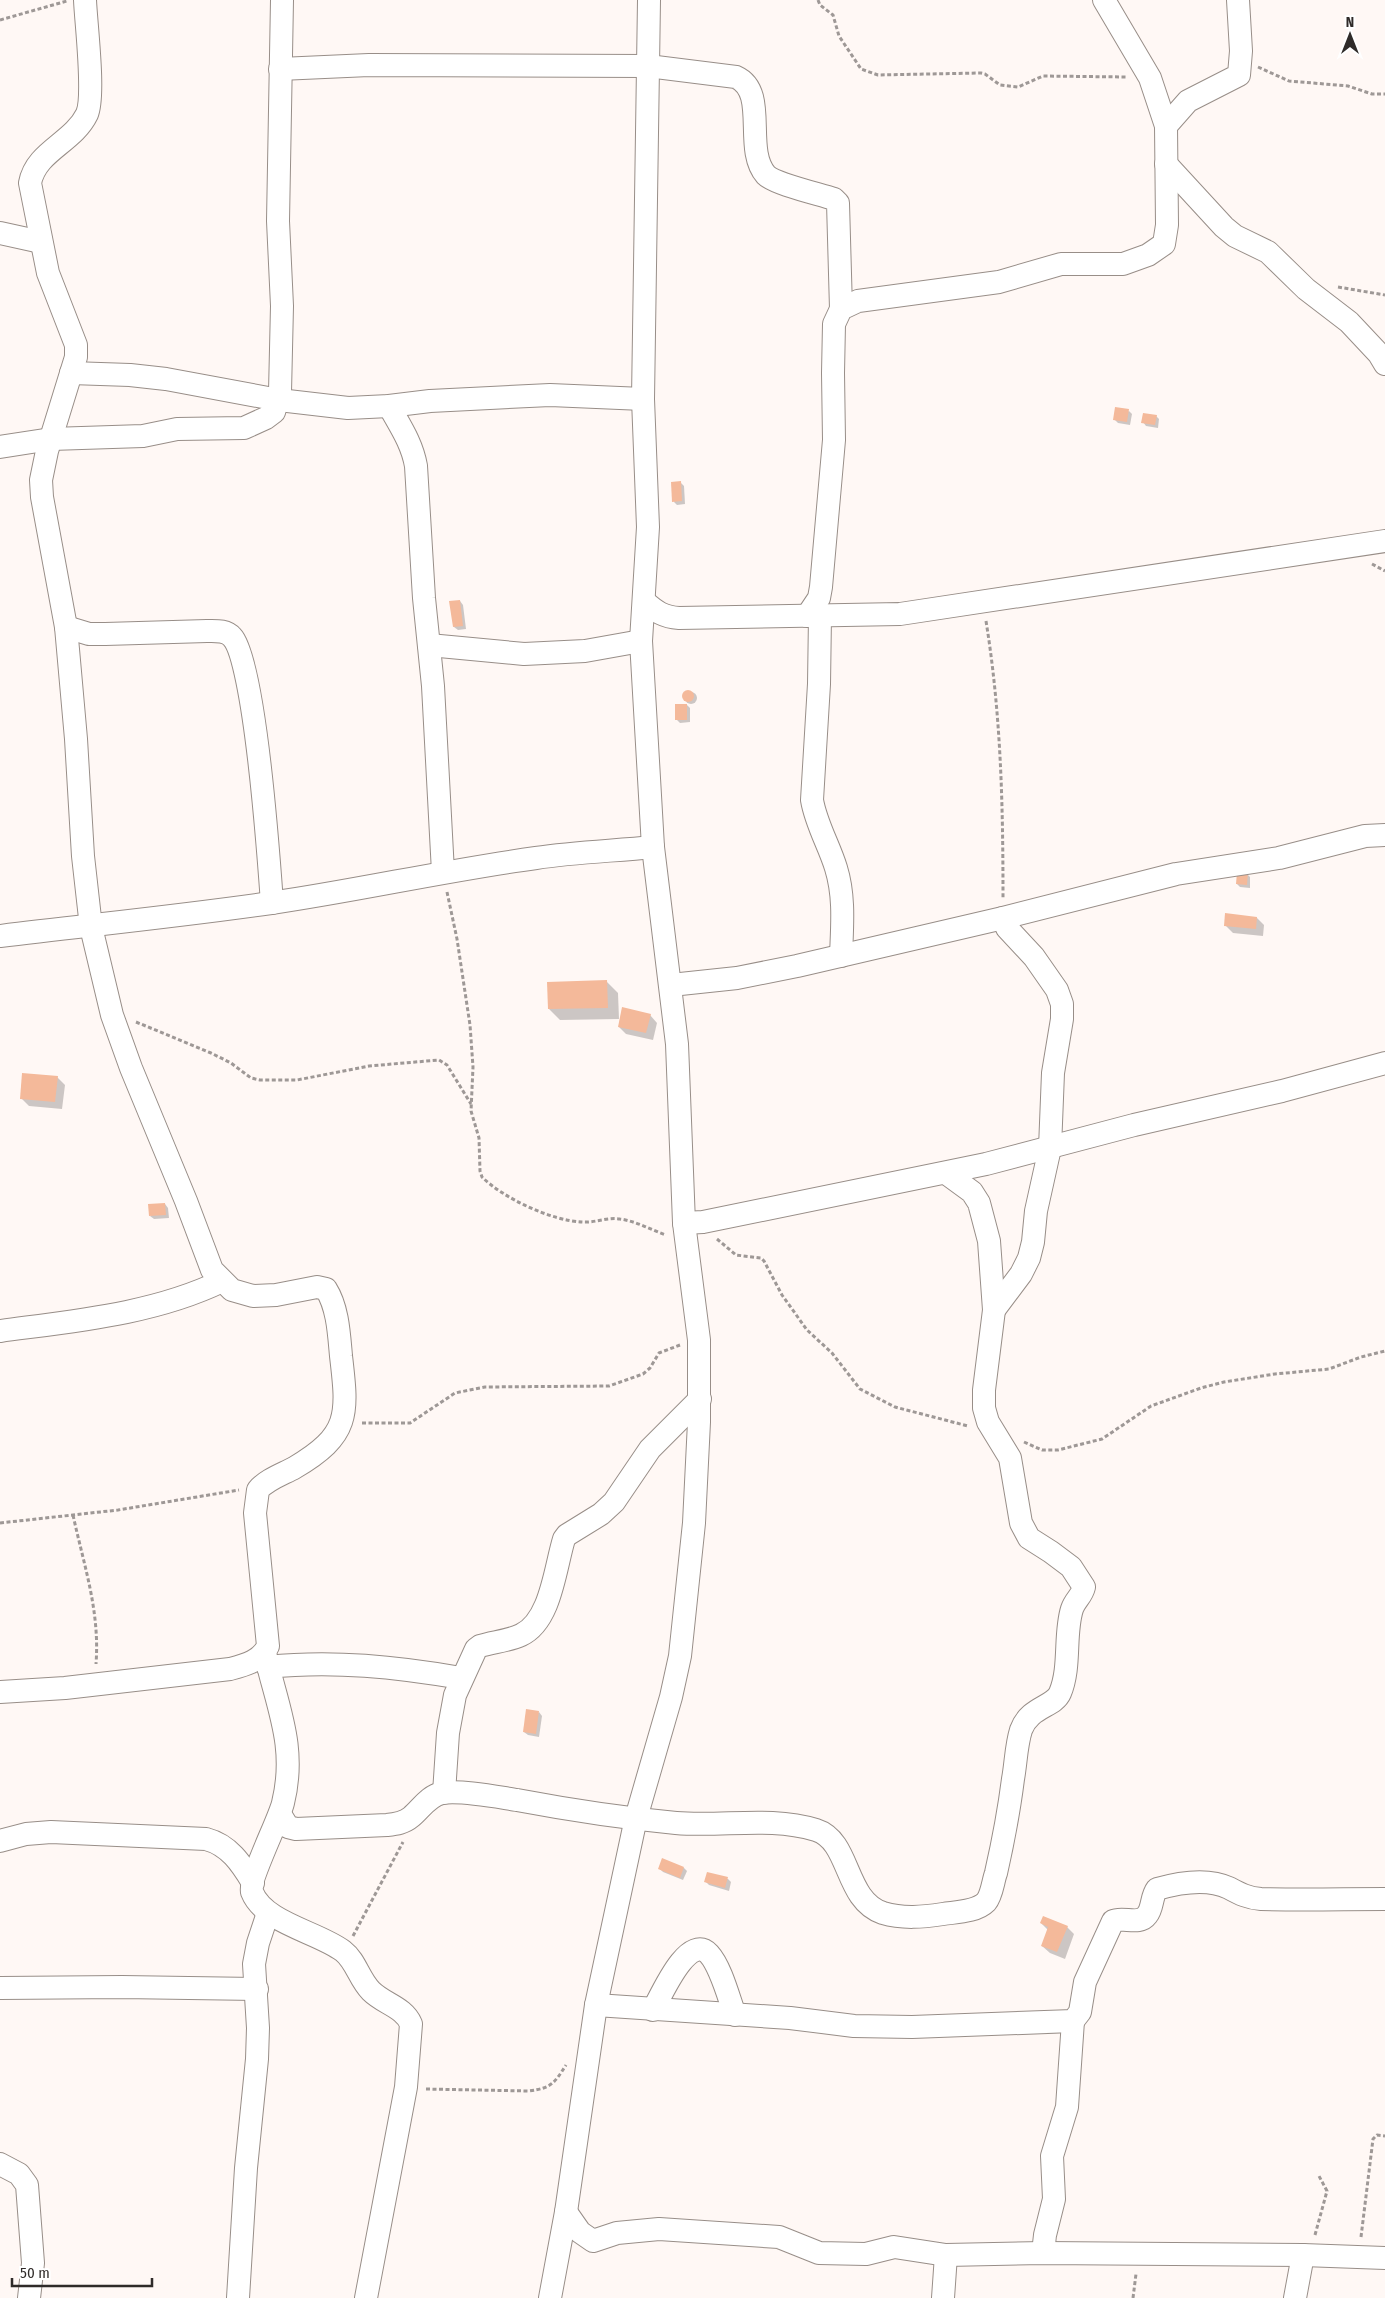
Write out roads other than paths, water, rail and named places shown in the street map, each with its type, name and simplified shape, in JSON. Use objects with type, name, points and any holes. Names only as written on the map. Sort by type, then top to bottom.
[{"type":"street","points":[[85,0],[90,103],[87,114],[75,132],[42,159],[33,170],[30,183],[41,242],[52,286],[74,336],[76,357],[51,439],[41,480],[42,497],[66,626],[76,739],[83,856],[91,927],[112,1014],[128,1061],[186,1201],[212,1270],[232,1290],[253,1296],[276,1295],[316,1287],[326,1289],[333,1305],[338,1330],[346,1410],[337,1433],[302,1463],[261,1487],[255,1501],[268,1646],[266,1660],[286,1731],[288,1750],[286,1790],[280,1814],[253,1883],[252,1892],[268,1913],[318,1936],[344,1952],[351,1959],[358,1976],[372,1992],[408,2017],[411,2032],[406,2087],[366,2298]]},
{"type":"street","points":[[0,447],[51,439],[143,436],[177,429],[244,428],[266,418],[274,412],[279,400],[282,306],[278,221],[282,0]]},
{"type":"street","points":[[550,2298],[566,2212],[596,2005],[636,1818],[672,1697],[680,1656],[694,1523],[700,1398],[700,1340],[677,1044],[653,847],[641,641],[645,602],[648,527],[642,400],[649,0]]},
{"type":"street","points":[[841,309],[858,301],[999,282],[1061,264],[1123,264],[1148,255],[1164,244],[1166,237],[1166,126],[1150,78],[1104,0]]},
{"type":"street","points":[[1166,126],[1188,101],[1239,75],[1241,63],[1238,0]]},
{"type":"street","points":[[280,70],[369,66],[648,66],[736,77],[748,84],[752,94],[757,152],[760,165],[766,175],[780,182],[834,199],[838,203],[841,309],[834,324],[834,440],[821,587],[813,616],[819,684],[812,800],[814,813],[836,868],[842,890],[841,956]]},
{"type":"street","points":[[1166,164],[1224,227],[1235,236],[1268,252],[1306,289],[1349,322],[1385,364]]},
{"type":"street","points":[[0,233],[41,242]]},
{"type":"street","points":[[72,372],[157,378],[212,386],[279,400],[348,408],[430,401],[550,395],[642,400]]},
{"type":"street","points":[[389,406],[414,452],[416,466],[424,598],[433,686],[443,872]]},
{"type":"street","points":[[645,602],[658,613],[668,617],[900,614],[982,600],[1385,541]]},
{"type":"street","points":[[66,626],[90,634],[207,631],[223,632],[231,636],[240,653],[249,695],[264,806],[272,903]]},
{"type":"street","points":[[428,645],[524,654],[608,649],[641,641]]},
{"type":"street","points":[[671,985],[737,978],[1003,918],[1176,874],[1279,858],[1365,836],[1385,835]]},
{"type":"street","points":[[0,936],[91,927],[272,903],[356,890],[443,872],[538,857],[653,847]]},
{"type":"street","points":[[994,1310],[1021,1274],[1028,1258],[1036,1229],[1040,1192],[1050,1148],[1053,1074],[1062,1019],[1062,1004],[1046,973],[1007,928],[1003,918]]},
{"type":"street","points":[[691,1229],[946,1173],[1050,1148],[1134,1125],[1282,1091],[1385,1063]]},
{"type":"street","points":[[280,1814],[288,1827],[296,1829],[388,1825],[401,1823],[412,1817],[424,1803],[444,1793],[491,1796],[590,1814],[679,1823],[775,1822],[819,1831],[830,1837],[837,1847],[854,1885],[870,1907],[902,1917],[932,1916],[968,1911],[986,1902],[992,1889],[1005,1836],[1021,1730],[1032,1713],[1056,1699],[1061,1692],[1067,1662],[1072,1609],[1082,1595],[1084,1587],[1070,1567],[1029,1538],[1024,1532],[1018,1510],[1010,1458],[988,1422],[984,1408],[984,1390],[994,1310],[989,1241],[979,1203],[972,1192],[946,1173]]},
{"type":"street","points":[[0,1331],[149,1307],[194,1294],[222,1281]]},
{"type":"street","points":[[444,1793],[450,1716],[461,1678],[477,1647],[520,1636],[532,1626],[544,1610],[564,1539],[567,1535],[601,1514],[614,1502],[650,1449],[700,1398]]},
{"type":"street","points":[[0,1692],[230,1669],[266,1660],[382,1666],[461,1678]]},
{"type":"street","points":[[0,1841],[26,1834],[51,1832],[206,1839],[224,1846],[234,1855],[253,1883]]},
{"type":"street","points":[[1044,2253],[1045,2235],[1054,2199],[1052,2156],[1067,2107],[1073,2021],[1080,2012],[1084,1982],[1113,1921],[1117,1919],[1141,1920],[1146,1917],[1157,1889],[1201,1883],[1213,1884],[1247,1897],[1385,1899]]},
{"type":"street","points":[[238,2298],[246,2168],[257,2059],[254,1964],[258,1943],[268,1913]]},
{"type":"street","points":[[653,2010],[677,1966],[689,1953],[696,1949],[702,1949],[710,1955],[718,1970],[735,2016]]},
{"type":"street","points":[[0,1988],[256,1989]]},
{"type":"street","points":[[596,2005],[735,2016],[790,2018],[854,2026],[912,2027],[1073,2021]]},
{"type":"street","points":[[0,2164],[19,2174],[27,2185],[33,2263],[29,2298]]},
{"type":"street","points":[[566,2212],[580,2232],[593,2241],[617,2233],[659,2228],[779,2237],[819,2253],[866,2254],[894,2247],[946,2255],[1044,2253],[1303,2255],[1385,2258]]},
{"type":"street","points":[[943,2298],[946,2255]]},
{"type":"street","points":[[1295,2298],[1303,2255]]}]
